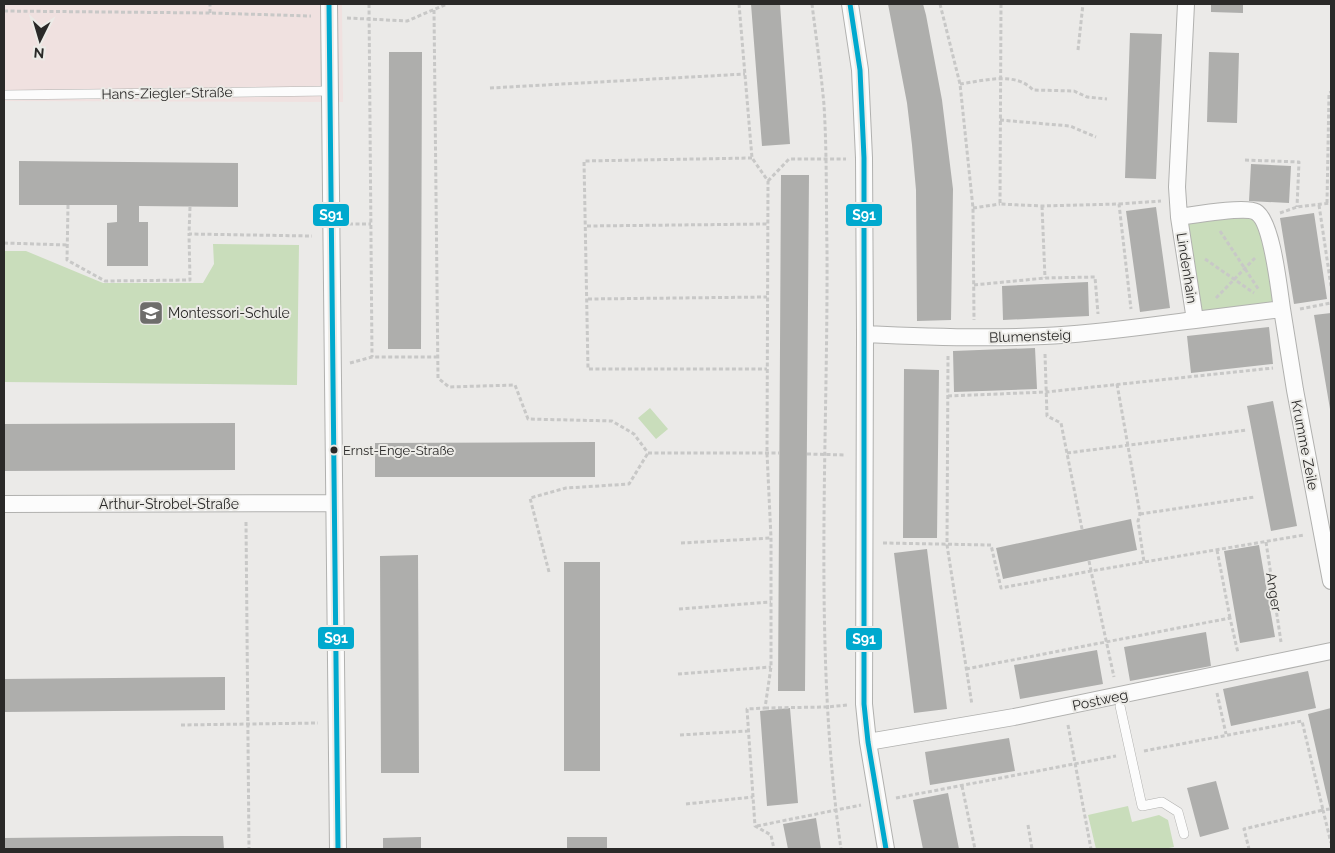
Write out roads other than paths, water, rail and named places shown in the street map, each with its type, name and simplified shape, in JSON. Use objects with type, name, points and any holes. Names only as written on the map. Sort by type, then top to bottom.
[{"type":"street","points":[[850,4],[860,70],[864,158],[866,334],[864,704],[868,742],[886,849]]},
{"type":"street","points":[[1179,217],[1178,200],[1186,4]]},
{"type":"street","points":[[329,11],[338,849]]},
{"type":"street","name":"Lindenhain","points":[[1247,210],[1256,212],[1262,218],[1268,230],[1271,243],[1276,308],[1195,320],[1179,217],[1247,210]]},
{"type":"street","name":"Krumme Zeile","points":[[1276,308],[1291,366],[1331,581]]},
{"type":"street","name":"Blumensteig","points":[[866,334],[974,338],[1044,336],[1099,332],[1195,320]]},
{"type":"street","name":"Arthur-Strobel-Straße","points":[[4,504],[334,503]]},
{"type":"street","name":"Postweg","points":[[868,742],[1064,707],[1119,701],[1241,670],[1331,651]]},
{"type":"lane","name":"Hans-Ziegler-Straße","points":[[4,95],[330,91]]},
{"type":"lane","points":[[1119,701],[1142,806],[1162,802],[1178,812],[1184,834]]},
{"type":"place","name":"Montessori-Schule","points":[[151,313]]},
{"type":"place","name":"Ernst-Enge-Straße","points":[[334,450]]}]
